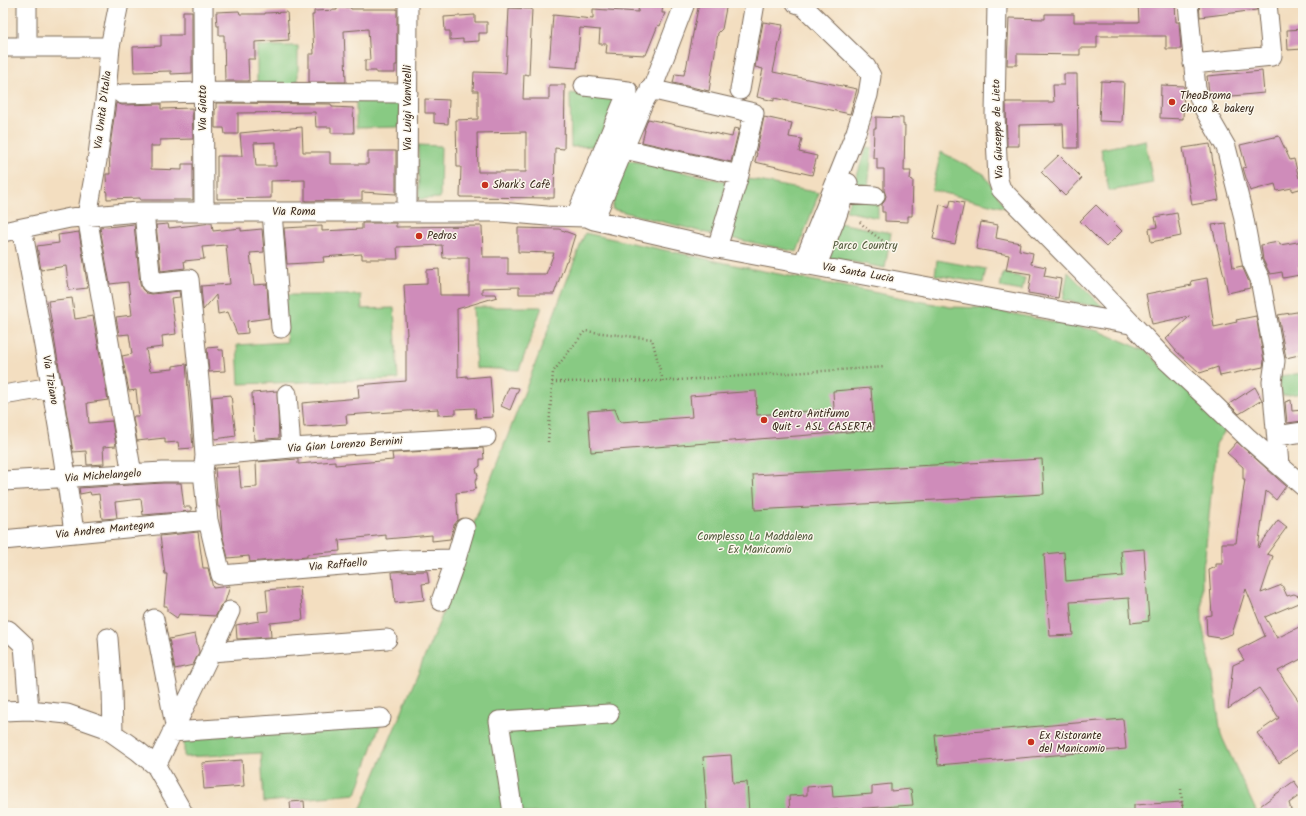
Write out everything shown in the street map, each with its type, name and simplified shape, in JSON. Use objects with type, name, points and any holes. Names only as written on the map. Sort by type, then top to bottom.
[{"type":"street","points":[[27,3],[27,46]]},
{"type":"street","name":"Via Unità D'Italia","points":[[119,3],[110,47],[100,140],[87,216],[132,474]]},
{"type":"street","name":"Via Giotto","points":[[203,3],[204,212]]},
{"type":"street","name":"Via Luigi Vanvitelli","points":[[407,212],[408,3]]},
{"type":"street","points":[[586,218],[624,149],[643,103],[654,84],[685,3]]},
{"type":"street","points":[[740,90],[755,3]]},
{"type":"street","points":[[796,3],[802,5],[866,67],[871,76],[868,95],[811,262]]},
{"type":"street","name":"Via Giuseppe de Lieto","points":[[997,3],[996,115],[998,180],[1000,189],[1095,285],[1162,357],[1248,438],[1303,486]]},
{"type":"street","points":[[1188,3],[1196,89],[1202,107],[1226,147],[1243,214],[1252,262],[1260,279],[1275,361],[1272,382],[1279,465]]},
{"type":"street","points":[[1193,64],[1272,56],[1267,3]]},
{"type":"street","points":[[3,47],[110,47]]},
{"type":"street","points":[[584,86],[628,91],[586,218]]},
{"type":"street","points":[[650,89],[754,113],[739,175],[717,248]]},
{"type":"street","points":[[122,94],[203,92],[408,93]]},
{"type":"street","points":[[624,149],[739,175]]},
{"type":"street","points":[[811,262],[837,215],[860,149]]},
{"type":"street","points":[[844,194],[875,196]]},
{"type":"street","points":[[144,212],[151,283],[189,279],[201,400],[208,520]]},
{"type":"street","name":"Via Roma","points":[[3,232],[70,218],[144,212],[500,212],[586,218]]},
{"type":"street","points":[[272,212],[281,328]]},
{"type":"street","name":"Via Santa Lucia","points":[[586,218],[717,248],[811,262],[1130,324]]},
{"type":"street","name":"Via Tiziano","points":[[22,228],[52,387],[67,478],[74,533]]},
{"type":"street","points":[[3,395],[52,387]]},
{"type":"street","points":[[287,394],[291,448]]},
{"type":"street","points":[[1277,436],[1303,432]]},
{"type":"street","name":"Via Gian Lorenzo Bernini","points":[[204,464],[291,448],[486,436]]},
{"type":"street","name":"Via Michelangelo","points":[[3,481],[163,472],[204,464]]},
{"type":"street","name":"Via Andrea Mantegna","points":[[3,540],[208,520]]},
{"type":"street","name":"Via Raffaello","points":[[208,520],[221,575],[403,560],[456,559]]},
{"type":"street","points":[[441,601],[465,528]]},
{"type":"street","points":[[156,766],[230,611]]},
{"type":"street","points":[[154,619],[174,728]]},
{"type":"street","points":[[8,630],[24,645],[30,710]]},
{"type":"street","points":[[108,638],[112,689],[113,733]]},
{"type":"street","points":[[211,652],[387,639]]},
{"type":"street","points":[[3,711],[30,710],[66,714],[104,727],[138,751],[156,766],[183,813]]},
{"type":"street","points":[[513,813],[499,721],[609,714]]},
{"type":"street","points":[[174,728],[381,718]]},
{"type":"path","points":[[860,222],[869,231],[893,248]]},
{"type":"path","points":[[548,442],[553,372],[585,331],[652,339],[663,380]]},
{"type":"path","points":[[552,382],[663,380],[885,367]]},
{"type":"path","points":[[1182,790],[1183,813]]},
{"type":"green space","points":[[257,46],[298,46],[298,89],[257,86]]},
{"type":"green space","points":[[570,93],[616,97],[598,146],[571,147]]},
{"type":"green space","points":[[400,99],[400,127],[356,128],[356,100]]},
{"type":"green space","points":[[1145,140],[1153,183],[1109,191],[1101,149]]},
{"type":"green space","points":[[418,145],[441,146],[440,198],[419,199]]},
{"type":"green space","name":"Parco Country","points":[[866,147],[872,148],[867,198],[878,200],[878,218],[846,211]]},
{"type":"green space","points":[[941,152],[984,174],[1006,208],[932,190]]},
{"type":"green space","points":[[628,160],[724,181],[726,185],[714,235],[612,209],[623,165]]},
{"type":"green space","points":[[743,178],[819,193],[797,252],[726,237]]},
{"type":"green space","name":"Parco Country","points":[[839,223],[891,233],[885,268],[826,257]]},
{"type":"green space","name":"Complesso La Maddalena - Ex Manicomio","points":[[585,233],[758,270],[950,307],[984,308],[1099,331],[1146,351],[1227,428],[1216,444],[1205,556],[1202,571],[1202,624],[1213,675],[1221,735],[1257,813],[359,813],[441,618],[465,546]]},
{"type":"green space","points":[[937,260],[986,269],[983,283],[935,275]]},
{"type":"green space","points":[[1068,272],[1104,308],[1063,300]]},
{"type":"green space","points":[[1003,273],[1025,278],[1022,291],[1000,287]]},
{"type":"green space","points":[[283,295],[361,295],[362,309],[394,308],[398,379],[239,384],[237,345],[287,342]]},
{"type":"green space","points":[[473,307],[542,307],[519,370],[476,368]]},
{"type":"green space","points":[[1303,373],[1303,393],[1282,396],[1279,376]]},
{"type":"green space","points":[[381,722],[356,794],[264,802],[261,753],[184,757],[184,734]]},
{"type":"building","points":[[639,3],[663,3],[662,13],[665,13],[660,26],[658,25],[646,55],[606,53],[607,44],[599,44],[600,30],[580,28],[577,68],[549,66],[553,15],[593,19],[593,9],[638,12]]},
{"type":"building","points":[[699,3],[727,3],[722,29],[718,33],[709,91],[673,83],[675,74],[684,75],[686,69]]},
{"type":"building","points":[[1138,3],[1175,3],[1176,22],[1179,22],[1181,49],[1166,49],[1166,36],[1097,36],[1097,48],[1080,48],[1080,55],[1017,54],[1017,65],[1007,65],[1009,18],[1045,19],[1045,14],[1074,14],[1074,22],[1139,22]]},
{"type":"building","points":[[1199,3],[1256,3],[1257,10],[1200,17]]},
{"type":"building","points":[[337,7],[350,7],[351,9],[397,9],[397,65],[395,65],[395,73],[376,73],[376,71],[365,71],[365,60],[370,60],[368,29],[344,31],[346,82],[309,82],[309,54],[314,54],[312,15],[314,15],[314,11],[337,10]]},
{"type":"building","points":[[509,8],[532,9],[529,75],[524,74],[523,99],[549,99],[549,85],[565,85],[564,149],[555,148],[554,198],[460,197],[461,167],[457,167],[456,120],[478,119],[478,91],[473,91],[474,72],[506,73]],"holes":[[[526,132],[526,172],[478,172],[477,133]]]},
{"type":"building","points":[[183,11],[192,11],[192,73],[171,74],[171,71],[134,72],[133,47],[161,46],[161,35],[183,35]]},
{"type":"building","points":[[239,11],[240,14],[287,12],[289,40],[255,42],[255,59],[248,59],[249,81],[225,81],[224,35],[219,35],[216,12]]},
{"type":"building","points":[[475,15],[475,22],[487,22],[487,33],[479,33],[479,41],[463,42],[463,39],[450,40],[450,31],[445,31],[444,17]]},
{"type":"building","points":[[763,22],[783,25],[773,72],[857,89],[850,114],[774,98],[774,101],[757,97],[763,69],[755,67]]},
{"type":"building","points":[[1303,29],[1303,49],[1288,50],[1287,30]]},
{"type":"building","points":[[1262,71],[1264,93],[1211,98],[1207,76]]},
{"type":"building","points":[[1064,74],[1077,74],[1078,148],[1064,148],[1063,124],[1019,125],[1019,146],[1007,146],[1006,102],[1054,102],[1053,85],[1064,85]]},
{"type":"building","points":[[1101,81],[1124,82],[1122,122],[1099,121]]},
{"type":"building","name":"TheoBroma Choco & bakery","points":[[1161,85],[1184,86],[1183,119],[1160,118]]},
{"type":"building","points":[[425,99],[449,100],[448,124],[434,123],[434,113],[425,113]]},
{"type":"building","points":[[116,103],[122,105],[161,104],[161,109],[192,108],[193,139],[160,140],[160,146],[151,146],[151,169],[182,170],[182,164],[193,164],[193,200],[140,200],[140,198],[107,199],[106,174],[110,174],[109,153]]},
{"type":"building","points":[[216,103],[331,104],[332,107],[353,108],[354,133],[331,133],[331,127],[316,127],[315,112],[238,113],[238,134],[225,134],[224,128],[215,128]]},
{"type":"building","points":[[764,117],[792,123],[789,137],[802,139],[799,152],[817,156],[812,175],[755,162]]},
{"type":"building","points":[[876,117],[903,118],[903,125],[905,125],[904,171],[911,171],[910,179],[913,180],[912,216],[908,216],[908,222],[885,221],[885,212],[882,212],[882,204],[886,196],[884,190],[884,169],[877,169],[877,158],[873,158]]},
{"type":"building","points":[[648,119],[732,137],[734,128],[739,129],[731,162],[642,142]]},
{"type":"building","points":[[302,127],[303,152],[330,152],[330,164],[368,164],[368,151],[396,151],[396,194],[362,192],[362,200],[305,201],[305,180],[271,181],[271,198],[217,199],[217,156],[242,156],[240,133]],"holes":[[[276,142],[276,166],[256,166],[254,143]]]},
{"type":"building","points":[[1279,136],[1290,160],[1294,159],[1299,178],[1303,177],[1303,188],[1292,191],[1292,188],[1277,191],[1275,184],[1250,191],[1243,168],[1246,167],[1240,145]]},
{"type":"building","points":[[1210,144],[1219,200],[1192,205],[1183,148]]},
{"type":"building","points":[[1059,155],[1082,178],[1065,196],[1041,172]]},
{"type":"building","points":[[951,200],[964,203],[955,244],[933,239],[940,204],[949,208]]},
{"type":"building","points":[[1096,205],[1122,231],[1106,247],[1080,221]]},
{"type":"building","points":[[1177,213],[1181,236],[1151,242],[1149,229],[1157,227],[1155,217]]},
{"type":"building","points":[[981,222],[998,225],[996,238],[1020,243],[1019,250],[1033,253],[1031,264],[1046,267],[1044,276],[1061,279],[1058,298],[1028,293],[1031,274],[1006,270],[1009,255],[976,249]]},
{"type":"building","points":[[212,223],[213,231],[241,228],[241,231],[262,229],[264,252],[250,253],[254,285],[267,284],[269,318],[247,321],[248,333],[237,334],[228,312],[218,314],[216,295],[203,310],[201,286],[230,284],[226,245],[202,247],[204,259],[184,261],[185,268],[161,271],[156,225],[168,224],[169,228]]},
{"type":"building","points":[[362,223],[396,223],[396,227],[482,226],[483,257],[508,257],[508,274],[546,274],[554,253],[518,252],[518,228],[559,229],[575,235],[554,294],[519,294],[519,287],[482,288],[482,294],[496,294],[497,297],[457,309],[458,377],[467,376],[467,378],[490,376],[493,417],[476,418],[475,408],[456,409],[456,414],[438,415],[438,409],[346,415],[347,424],[304,427],[302,403],[359,398],[358,385],[406,381],[407,335],[404,285],[427,284],[427,270],[439,269],[440,295],[469,295],[469,258],[443,258],[442,245],[397,247],[398,259],[362,259],[362,254],[323,257],[324,262],[287,264],[284,228],[322,226],[322,231],[362,229]]},
{"type":"building","points":[[1226,223],[1233,268],[1242,266],[1250,288],[1228,293],[1212,225]]},
{"type":"building","points":[[134,224],[140,284],[142,289],[146,293],[152,294],[179,291],[180,297],[171,298],[176,334],[162,336],[163,347],[146,349],[150,371],[173,369],[173,366],[186,364],[193,448],[179,449],[178,442],[165,443],[165,438],[137,441],[133,418],[134,416],[139,416],[136,390],[129,391],[122,356],[132,354],[129,334],[119,335],[116,317],[132,315],[128,282],[110,284],[100,228]]},
{"type":"building","points":[[79,232],[88,288],[69,290],[66,266],[41,270],[37,246],[59,243],[58,235]]},
{"type":"building","points":[[1303,241],[1303,266],[1298,267],[1300,275],[1283,278],[1282,272],[1270,274],[1263,260],[1261,245],[1279,242],[1280,245]]},
{"type":"building","points":[[1207,278],[1214,327],[1256,316],[1264,361],[1263,367],[1220,376],[1218,367],[1200,373],[1176,351],[1166,339],[1190,316],[1152,324],[1146,294],[1192,285],[1191,281]]},
{"type":"building","points":[[72,298],[75,319],[93,316],[108,400],[87,403],[89,423],[112,421],[116,446],[103,447],[104,464],[87,465],[86,451],[73,452],[48,301]]},
{"type":"building","points":[[1303,311],[1303,354],[1286,358],[1278,315]]},
{"type":"building","points":[[218,347],[219,350],[223,350],[225,371],[209,372],[207,348]]},
{"type":"building","points":[[509,387],[519,388],[510,410],[501,406]]},
{"type":"building","points":[[1255,387],[1262,400],[1239,414],[1229,404]]},
{"type":"building","name":"Centro Antifumo Quit - ASL CASERTA","points":[[871,388],[874,430],[591,452],[588,411],[615,409],[620,422],[692,417],[690,396],[756,391],[757,415],[834,409],[833,391]]},
{"type":"building","points":[[277,391],[279,438],[254,440],[252,393]]},
{"type":"building","points":[[231,395],[236,436],[215,439],[212,397]]},
{"type":"building","points":[[1291,400],[1292,411],[1303,410],[1303,421],[1287,423],[1285,402]]},
{"type":"building","points":[[1237,442],[1286,486],[1276,500],[1266,491],[1258,548],[1278,520],[1287,527],[1267,554],[1273,556],[1261,593],[1282,585],[1287,596],[1294,594],[1303,598],[1303,601],[1265,617],[1277,638],[1303,625],[1303,658],[1278,671],[1303,707],[1303,746],[1279,763],[1257,733],[1279,718],[1259,688],[1228,709],[1233,665],[1244,660],[1238,650],[1265,636],[1246,589],[1232,634],[1220,638],[1207,636],[1206,616],[1212,615],[1209,570],[1216,567],[1216,564],[1222,564],[1222,543],[1236,543],[1245,479],[1243,479],[1243,467],[1227,453]]},
{"type":"building","points":[[483,448],[484,459],[480,459],[480,466],[476,469],[478,476],[475,482],[476,487],[473,491],[456,493],[458,520],[454,525],[450,539],[432,541],[432,535],[386,539],[386,535],[339,540],[340,551],[307,554],[307,557],[250,562],[249,556],[228,558],[222,533],[220,507],[218,507],[215,468],[239,467],[241,488],[257,487],[256,462],[298,459],[298,464],[335,461],[335,465],[393,460],[392,453]]},
{"type":"building","points":[[1042,459],[1044,494],[755,510],[753,475]]},
{"type":"building","points":[[181,483],[184,507],[191,507],[191,511],[143,515],[141,499],[115,502],[117,518],[102,519],[99,494],[91,495],[90,492],[80,494],[79,488]]},
{"type":"building","points":[[198,532],[203,568],[208,568],[213,588],[230,586],[225,602],[220,606],[216,616],[179,614],[177,618],[167,611],[167,606],[164,606],[167,574],[165,574],[160,536]]},
{"type":"building","points":[[1144,549],[1149,621],[1131,623],[1129,598],[1070,602],[1073,635],[1050,636],[1044,554],[1064,552],[1066,581],[1123,576],[1121,551]]},
{"type":"building","points":[[427,571],[429,583],[422,584],[424,600],[395,603],[392,572]]},
{"type":"building","points":[[300,587],[303,620],[270,623],[271,637],[237,639],[236,625],[259,621],[258,612],[268,611],[266,590]]},
{"type":"building","points":[[195,634],[199,652],[193,665],[175,669],[169,639]]},
{"type":"building","name":"Ex Ristorante del Manicomio","points":[[1123,719],[1126,749],[938,765],[935,735]]},
{"type":"building","points":[[731,755],[733,783],[747,782],[749,813],[707,813],[703,757]]},
{"type":"building","points":[[242,760],[244,786],[204,789],[202,763]]},
{"type":"building","points":[[1294,781],[1303,793],[1289,803],[1292,813],[1265,813],[1260,806]]},
{"type":"building","points":[[891,784],[891,791],[911,789],[913,805],[790,813],[789,796],[807,795],[807,787],[832,785],[833,797],[872,794],[872,786]]},
{"type":"building","points":[[304,801],[305,813],[291,813],[290,802]]},
{"type":"building","points":[[1182,802],[1183,813],[1134,813],[1134,805]]},
{"type":"place","name":"TheoBroma Choco & bakery","points":[[1172,102]]},
{"type":"place","name":"Shark's Cafè","points":[[485,185]]},
{"type":"place","name":"Pedros","points":[[419,236]]},
{"type":"place","name":"Centro Antifumo Quit - ASL CASERTA","points":[[764,420]]},
{"type":"place","name":"Ex Ristorante del Manicomio","points":[[1031,742]]}]
